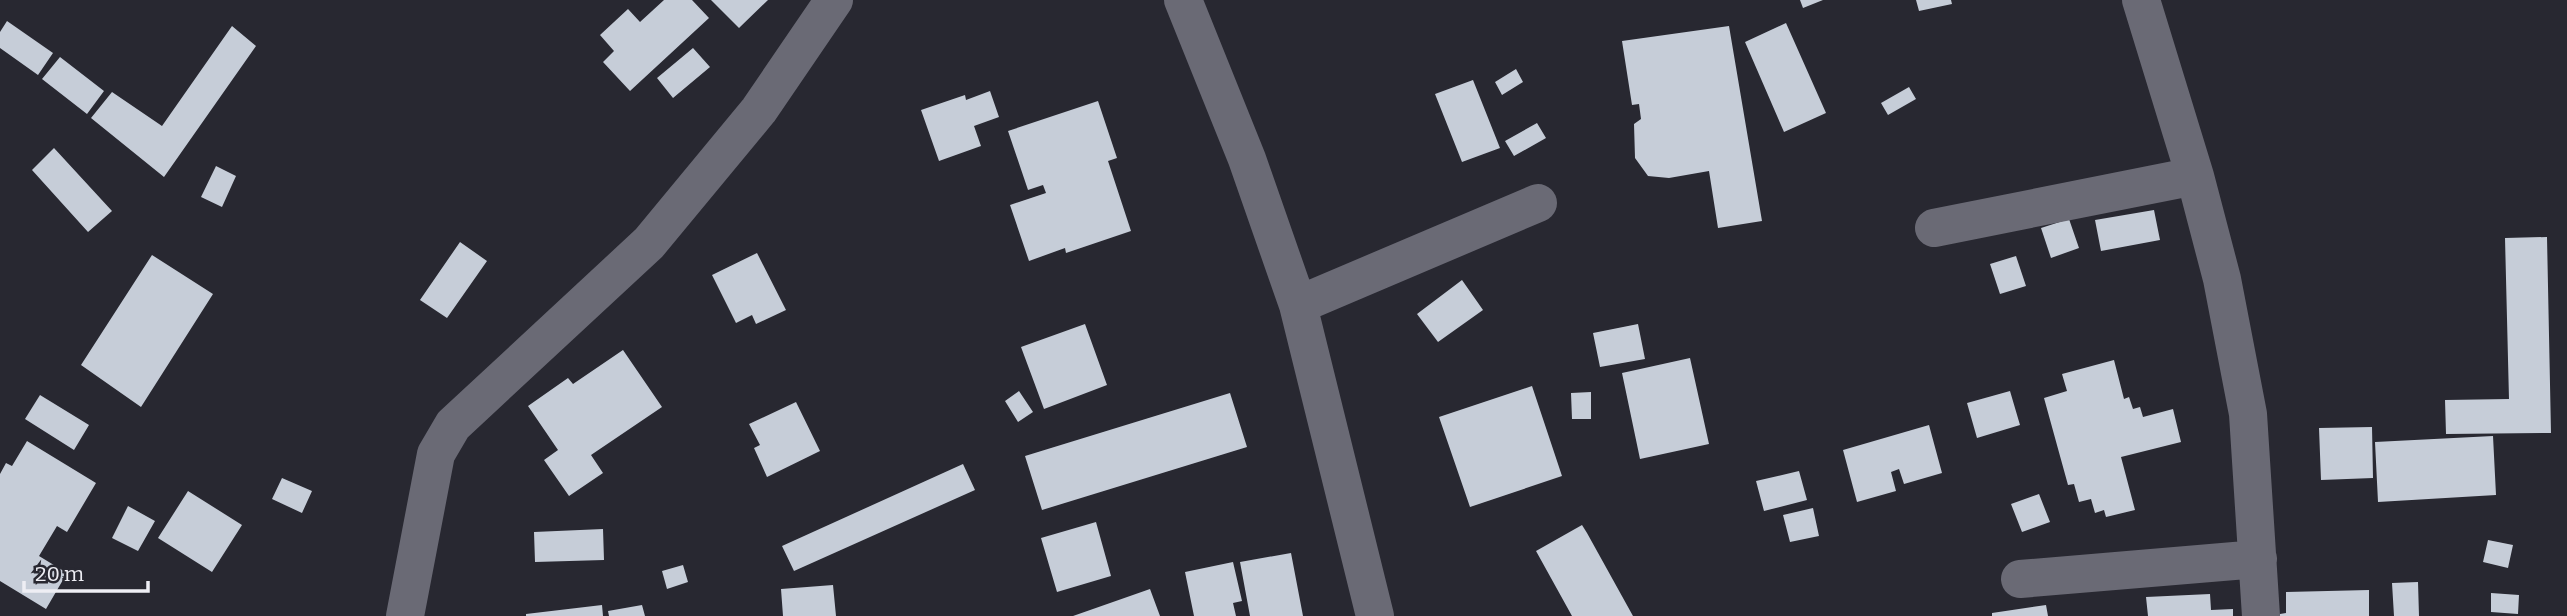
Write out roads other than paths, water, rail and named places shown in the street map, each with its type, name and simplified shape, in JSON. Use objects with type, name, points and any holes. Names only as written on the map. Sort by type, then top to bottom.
[{"type":"street","points":[[405,616],[436,454],[453,425],[649,243],[758,110],[834,0]]},
{"type":"street","points":[[1183,0],[1247,159],[1298,305],[1375,616]]},
{"type":"street","points":[[2141,0],[2195,176],[2222,279],[2248,414],[2261,616]]},
{"type":"street","points":[[1934,228],[2195,176]]},
{"type":"street","points":[[1298,305],[1538,203]]},
{"type":"street","points":[[2020,579],[2258,559]]}]
